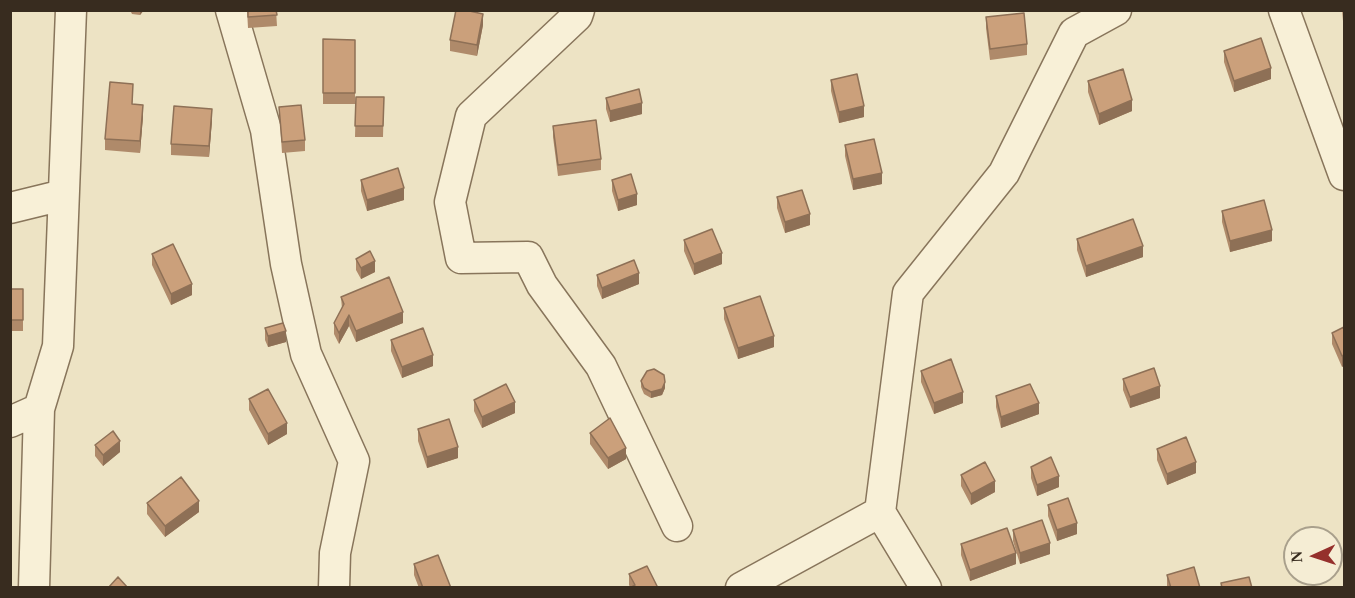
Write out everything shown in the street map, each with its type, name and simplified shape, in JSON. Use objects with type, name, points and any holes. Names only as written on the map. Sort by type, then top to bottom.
[{"type":"street","points":[[34,588],[39,409],[58,346],[71,10]]},
{"type":"street","points":[[231,10],[267,130],[286,264],[306,354],[354,461],[335,553],[334,588]]},
{"type":"street","points":[[579,10],[577,16],[471,116],[450,202],[461,258],[528,257],[542,285],[601,366],[677,526]]},
{"type":"street","points":[[926,588],[880,512],[908,293],[1004,173],[1074,33],[1116,10]]},
{"type":"street","points":[[1284,10],[1344,175]]},
{"type":"street","points":[[10,208],[63,195]]},
{"type":"street","points":[[10,422],[39,409]]},
{"type":"street","points":[[741,588],[880,512]]},
{"type":"building","points":[[248,10],[276,10],[277,15],[248,17]]},
{"type":"building","points":[[456,10],[483,14],[477,45],[450,40]]},
{"type":"building","points":[[1024,13],[1027,44],[990,49],[986,17]]},
{"type":"building","points":[[1261,38],[1271,68],[1234,81],[1224,51]]},
{"type":"building","points":[[323,39],[355,40],[355,93],[323,93]]},
{"type":"building","points":[[1123,69],[1132,100],[1099,114],[1088,81]]},
{"type":"building","points":[[857,74],[864,106],[839,112],[831,80]]},
{"type":"building","points":[[110,82],[133,84],[132,104],[143,105],[140,141],[105,139]]},
{"type":"building","points":[[639,89],[642,103],[610,111],[606,98]]},
{"type":"building","points":[[356,97],[384,97],[383,126],[355,126]]},
{"type":"building","points":[[301,105],[305,140],[282,142],[279,107]]},
{"type":"building","points":[[174,106],[212,109],[209,146],[171,144]]},
{"type":"building","points":[[596,120],[601,159],[558,165],[553,126]]},
{"type":"building","points":[[874,139],[882,173],[853,179],[845,145]]},
{"type":"building","points":[[398,168],[404,188],[367,200],[361,180]]},
{"type":"building","points":[[631,174],[637,194],[618,200],[612,180]]},
{"type":"building","points":[[802,190],[810,214],[785,222],[777,197]]},
{"type":"building","points":[[1264,200],[1272,230],[1230,241],[1222,211]]},
{"type":"building","points":[[1133,219],[1143,246],[1086,266],[1077,239]]},
{"type":"building","points":[[712,229],[722,253],[694,264],[684,240]]},
{"type":"building","points":[[173,244],[192,284],[171,294],[152,254]]},
{"type":"building","points":[[370,251],[375,261],[361,268],[356,259]]},
{"type":"building","points":[[634,260],[639,273],[602,288],[597,275]]},
{"type":"building","points":[[389,277],[403,312],[356,331],[349,315],[339,333],[334,323],[344,304],[341,297]]},
{"type":"building","points":[[10,289],[23,289],[23,320],[10,320]]},
{"type":"building","points":[[760,296],[774,336],[738,348],[724,308]]},
{"type":"building","points":[[283,323],[286,331],[268,336],[265,328]]},
{"type":"building","points":[[1344,327],[1344,355],[1342,356],[1332,333]]},
{"type":"building","points":[[423,328],[433,355],[402,367],[391,340]]},
{"type":"building","points":[[951,359],[963,392],[934,403],[921,371]]},
{"type":"building","points":[[1154,368],[1160,386],[1130,397],[1123,379]]},
{"type":"building","points":[[654,369],[664,375],[665,382],[662,389],[651,392],[644,388],[641,381],[647,371]]},
{"type":"building","points":[[506,384],[515,402],[482,417],[474,400]]},
{"type":"building","points":[[1030,384],[1039,403],[1001,417],[996,396]]},
{"type":"building","points":[[268,389],[287,423],[268,434],[249,399]]},
{"type":"building","points":[[610,418],[626,448],[608,458],[590,433]]},
{"type":"building","points":[[449,419],[458,447],[427,457],[418,429]]},
{"type":"building","points":[[113,431],[120,441],[103,455],[95,445]]},
{"type":"building","points":[[1186,437],[1196,462],[1167,474],[1157,449]]},
{"type":"building","points":[[1051,457],[1059,476],[1037,485],[1031,467]]},
{"type":"building","points":[[985,462],[995,481],[971,494],[961,475]]},
{"type":"building","points":[[181,477],[199,501],[165,526],[147,503]]},
{"type":"building","points":[[1068,498],[1077,523],[1057,530],[1048,505]]},
{"type":"building","points":[[1042,520],[1050,543],[1020,553],[1013,530]]},
{"type":"building","points":[[1007,528],[1016,553],[970,570],[961,544]]},
{"type":"building","points":[[438,555],[451,588],[423,588],[414,564]]},
{"type":"building","points":[[647,566],[658,588],[630,588],[635,585],[629,574]]},
{"type":"building","points":[[1194,567],[1200,588],[1171,588],[1167,575]]},
{"type":"building","points":[[118,577],[128,588],[108,588]]},
{"type":"building","points":[[1249,577],[1252,588],[1222,588],[1221,583]]}]
